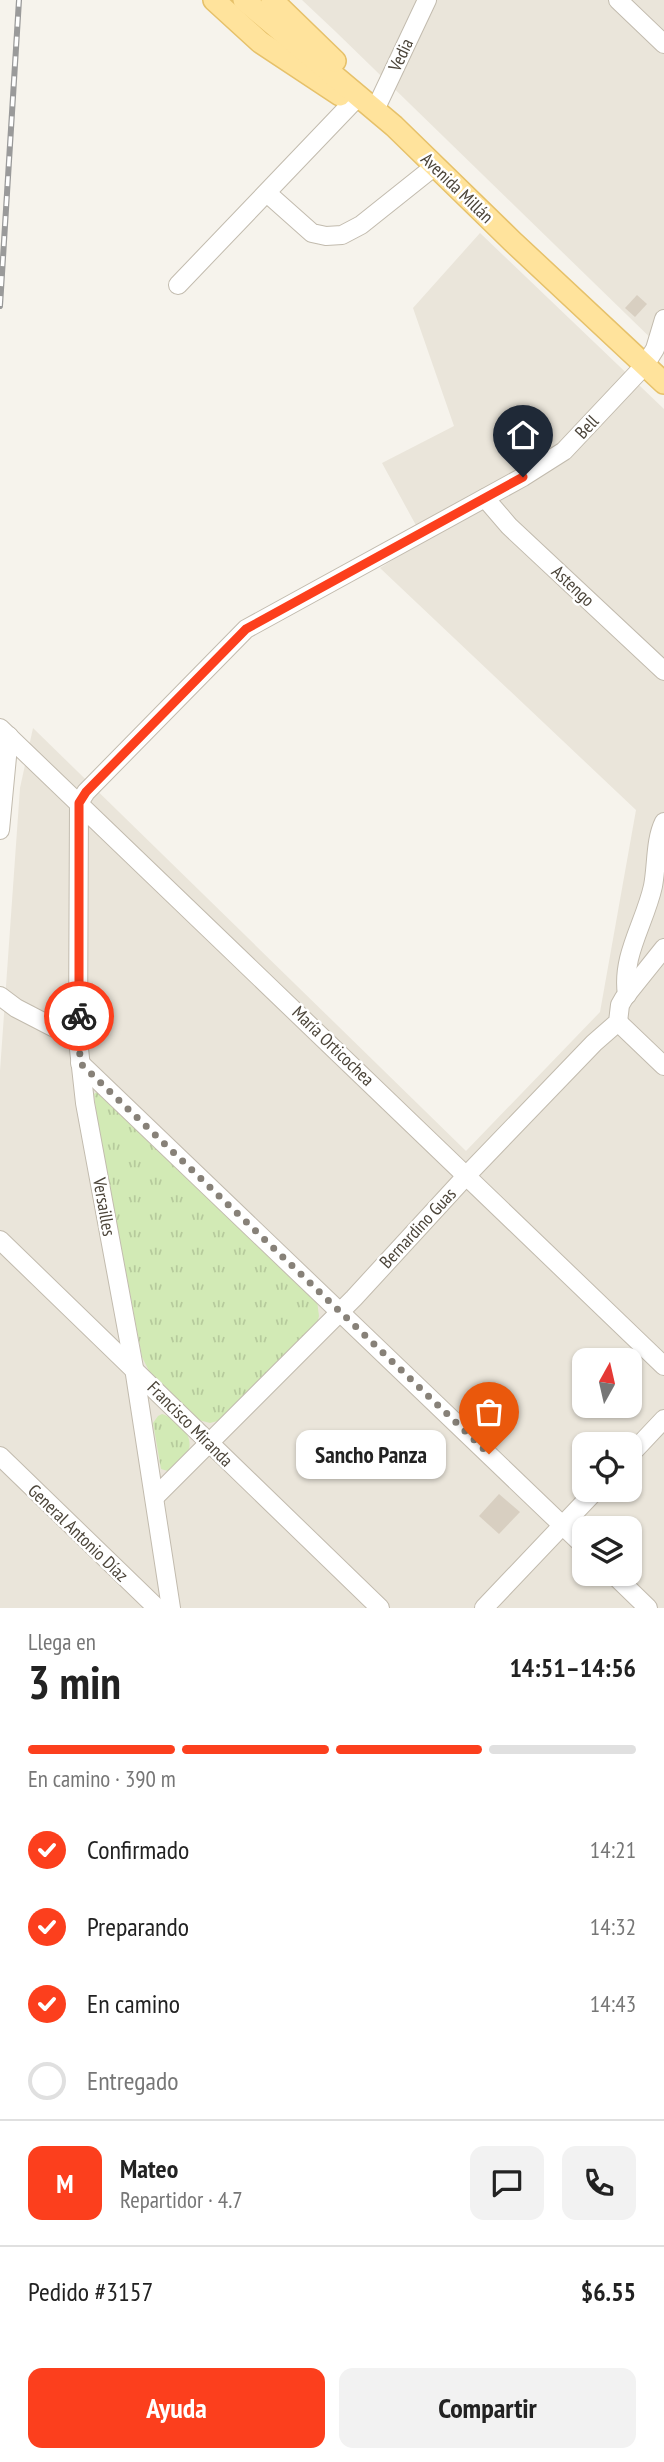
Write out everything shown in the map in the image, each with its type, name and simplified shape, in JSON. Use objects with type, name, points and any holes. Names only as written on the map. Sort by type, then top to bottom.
[{"type":"main road","points":[[214,0],[260,42],[365,105]]},
{"type":"main road","points":[[244,0],[365,105]]},
{"type":"main road","points":[[272,0],[348,73],[365,105]]},
{"type":"main road","name":"Avenida Millán","points":[[365,105],[394,126],[664,383]]},
{"type":"street","name":"Vedia","points":[[178,285],[267,193],[365,105],[427,0]]},
{"type":"street","points":[[618,0],[664,44]]},
{"type":"street","points":[[267,193],[312,233],[342,235],[361,225],[435,166]]},
{"type":"street","name":"Bell","points":[[79,803],[95,783],[246,629],[485,498],[564,451],[645,365],[655,349],[664,318]]},
{"type":"street","name":"Astengo","points":[[485,498],[509,526],[664,671]]},
{"type":"street","points":[[0,830],[4,732]]},
{"type":"street","name":"María Orticochea","points":[[4,732],[664,1366]]},
{"type":"street","name":"Versailles","points":[[79,803],[80,1063],[134,1368],[171,1608]]},
{"type":"street","points":[[627,995],[625,978],[630,952],[649,905],[664,822]]},
{"type":"street","name":"Bernardino Guas","points":[[155,1497],[341,1311],[467,1175],[594,1043],[618,1022],[620,1005],[664,948]]},
{"type":"street","points":[[0,996],[8,1011],[78,1040]]},
{"type":"street","points":[[618,1022],[664,1066]]},
{"type":"street","points":[[80,1063],[572,1535]]},
{"type":"street","name":"Francisco Miranda","points":[[0,1240],[380,1608]]},
{"type":"street","points":[[642,1442],[664,1419]]},
{"type":"street","name":"General Antonio Díaz","points":[[0,1456],[157,1608]]},
{"type":"street","points":[[484,1608],[585,1502]]},
{"type":"street","points":[[625,1586],[648,1608]]},
{"type":"shaded area","points":[[302,0],[664,0],[664,351],[336,32]]},
{"type":"shaded area","points":[[480,233],[664,409],[664,1608],[0,1608],[0,1071],[20,788],[33,728],[466,1151],[600,1012],[636,810],[380,568],[424,540],[382,463],[454,426],[413,308]]},
{"type":"green space","points":[[99,1090],[317,1301],[317,1324],[221,1420],[210,1423],[195,1419],[153,1379],[142,1357],[97,1118],[94,1094]]},
{"type":"green space","points":[[162,1414],[179,1424],[189,1441],[187,1454],[171,1472],[161,1469],[153,1423]]},
{"type":"building","points":[[637,295],[647,304],[635,317],[625,308]]},
{"type":"building","points":[[499,1494],[520,1512],[499,1534],[479,1516]]},
{"type":"railway","points":[[0,306],[19,0]]},
{"type":"way so far","points":[[79,1016],[80,1063],[489,1454]]},
{"type":"place","name":"Sancho Panza","points":[[489,1454]]},
{"type":"route","points":[[79,1016],[79,803],[86,792],[246,629],[523,477]]}]
